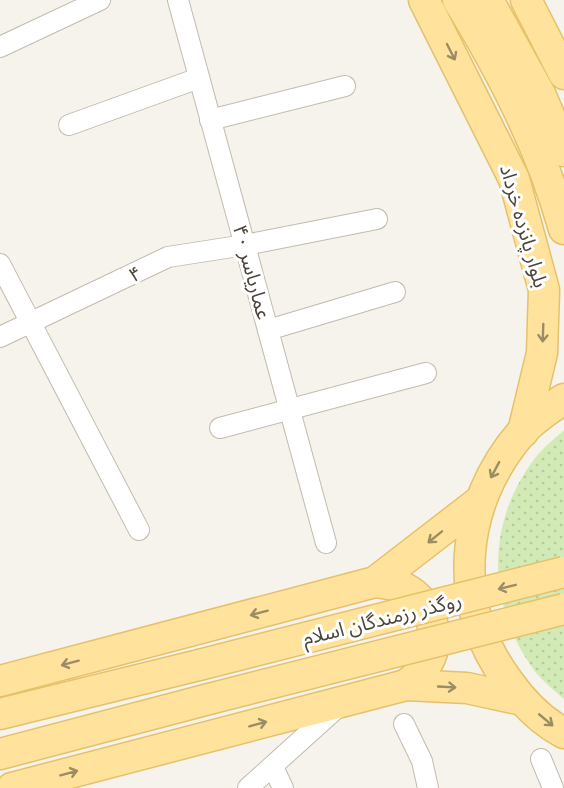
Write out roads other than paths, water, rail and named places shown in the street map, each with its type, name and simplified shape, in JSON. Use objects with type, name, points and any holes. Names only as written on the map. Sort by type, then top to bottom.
[{"type":"main road","name":"بلوار پانزده خرداد","points":[[424,0],[514,179],[544,290],[542,353],[523,432]]},
{"type":"main road","points":[[458,0],[518,107],[545,171],[564,229]]},
{"type":"main road","points":[[488,0],[541,96],[564,151]]},
{"type":"main road","points":[[526,0],[564,74]]},
{"type":"main road","points":[[544,290],[552,302],[564,313]]},
{"type":"main road","points":[[564,399],[542,414],[523,432],[498,464],[480,501],[470,542],[470,585],[478,626],[496,665],[522,700],[564,733]]},
{"type":"main road","points":[[375,582],[480,501]]},
{"type":"main road","name":"روگذر رزمندگان اسلام","points":[[0,714],[199,666],[564,572]]},
{"type":"main road","points":[[0,681],[375,582],[391,583],[407,589],[420,600],[429,613],[434,629],[434,645],[429,661],[406,685]]},
{"type":"main road","name":"روگذر رزمندگان اسلام","points":[[0,754],[564,609]]},
{"type":"main road","points":[[12,788],[406,685],[467,688],[522,700]]},
{"type":"street","points":[[2,42],[100,0]]},
{"type":"street","name":"عماریاسر ۴۰","points":[[178,0],[326,543]]},
{"type":"street","points":[[69,125],[199,78]]},
{"type":"street","points":[[210,120],[345,86]]},
{"type":"street","name":"۴","points":[[0,337],[168,258],[377,219]]},
{"type":"street","points":[[0,264],[139,530]]},
{"type":"street","points":[[268,330],[395,292]]},
{"type":"street","points":[[220,428],[426,373]]},
{"type":"street","points":[[248,788],[345,701]]},
{"type":"street","points":[[404,724],[422,761],[428,788]]},
{"type":"street","points":[[541,759],[553,788]]},
{"type":"street","points":[[273,767],[283,788]]}]
